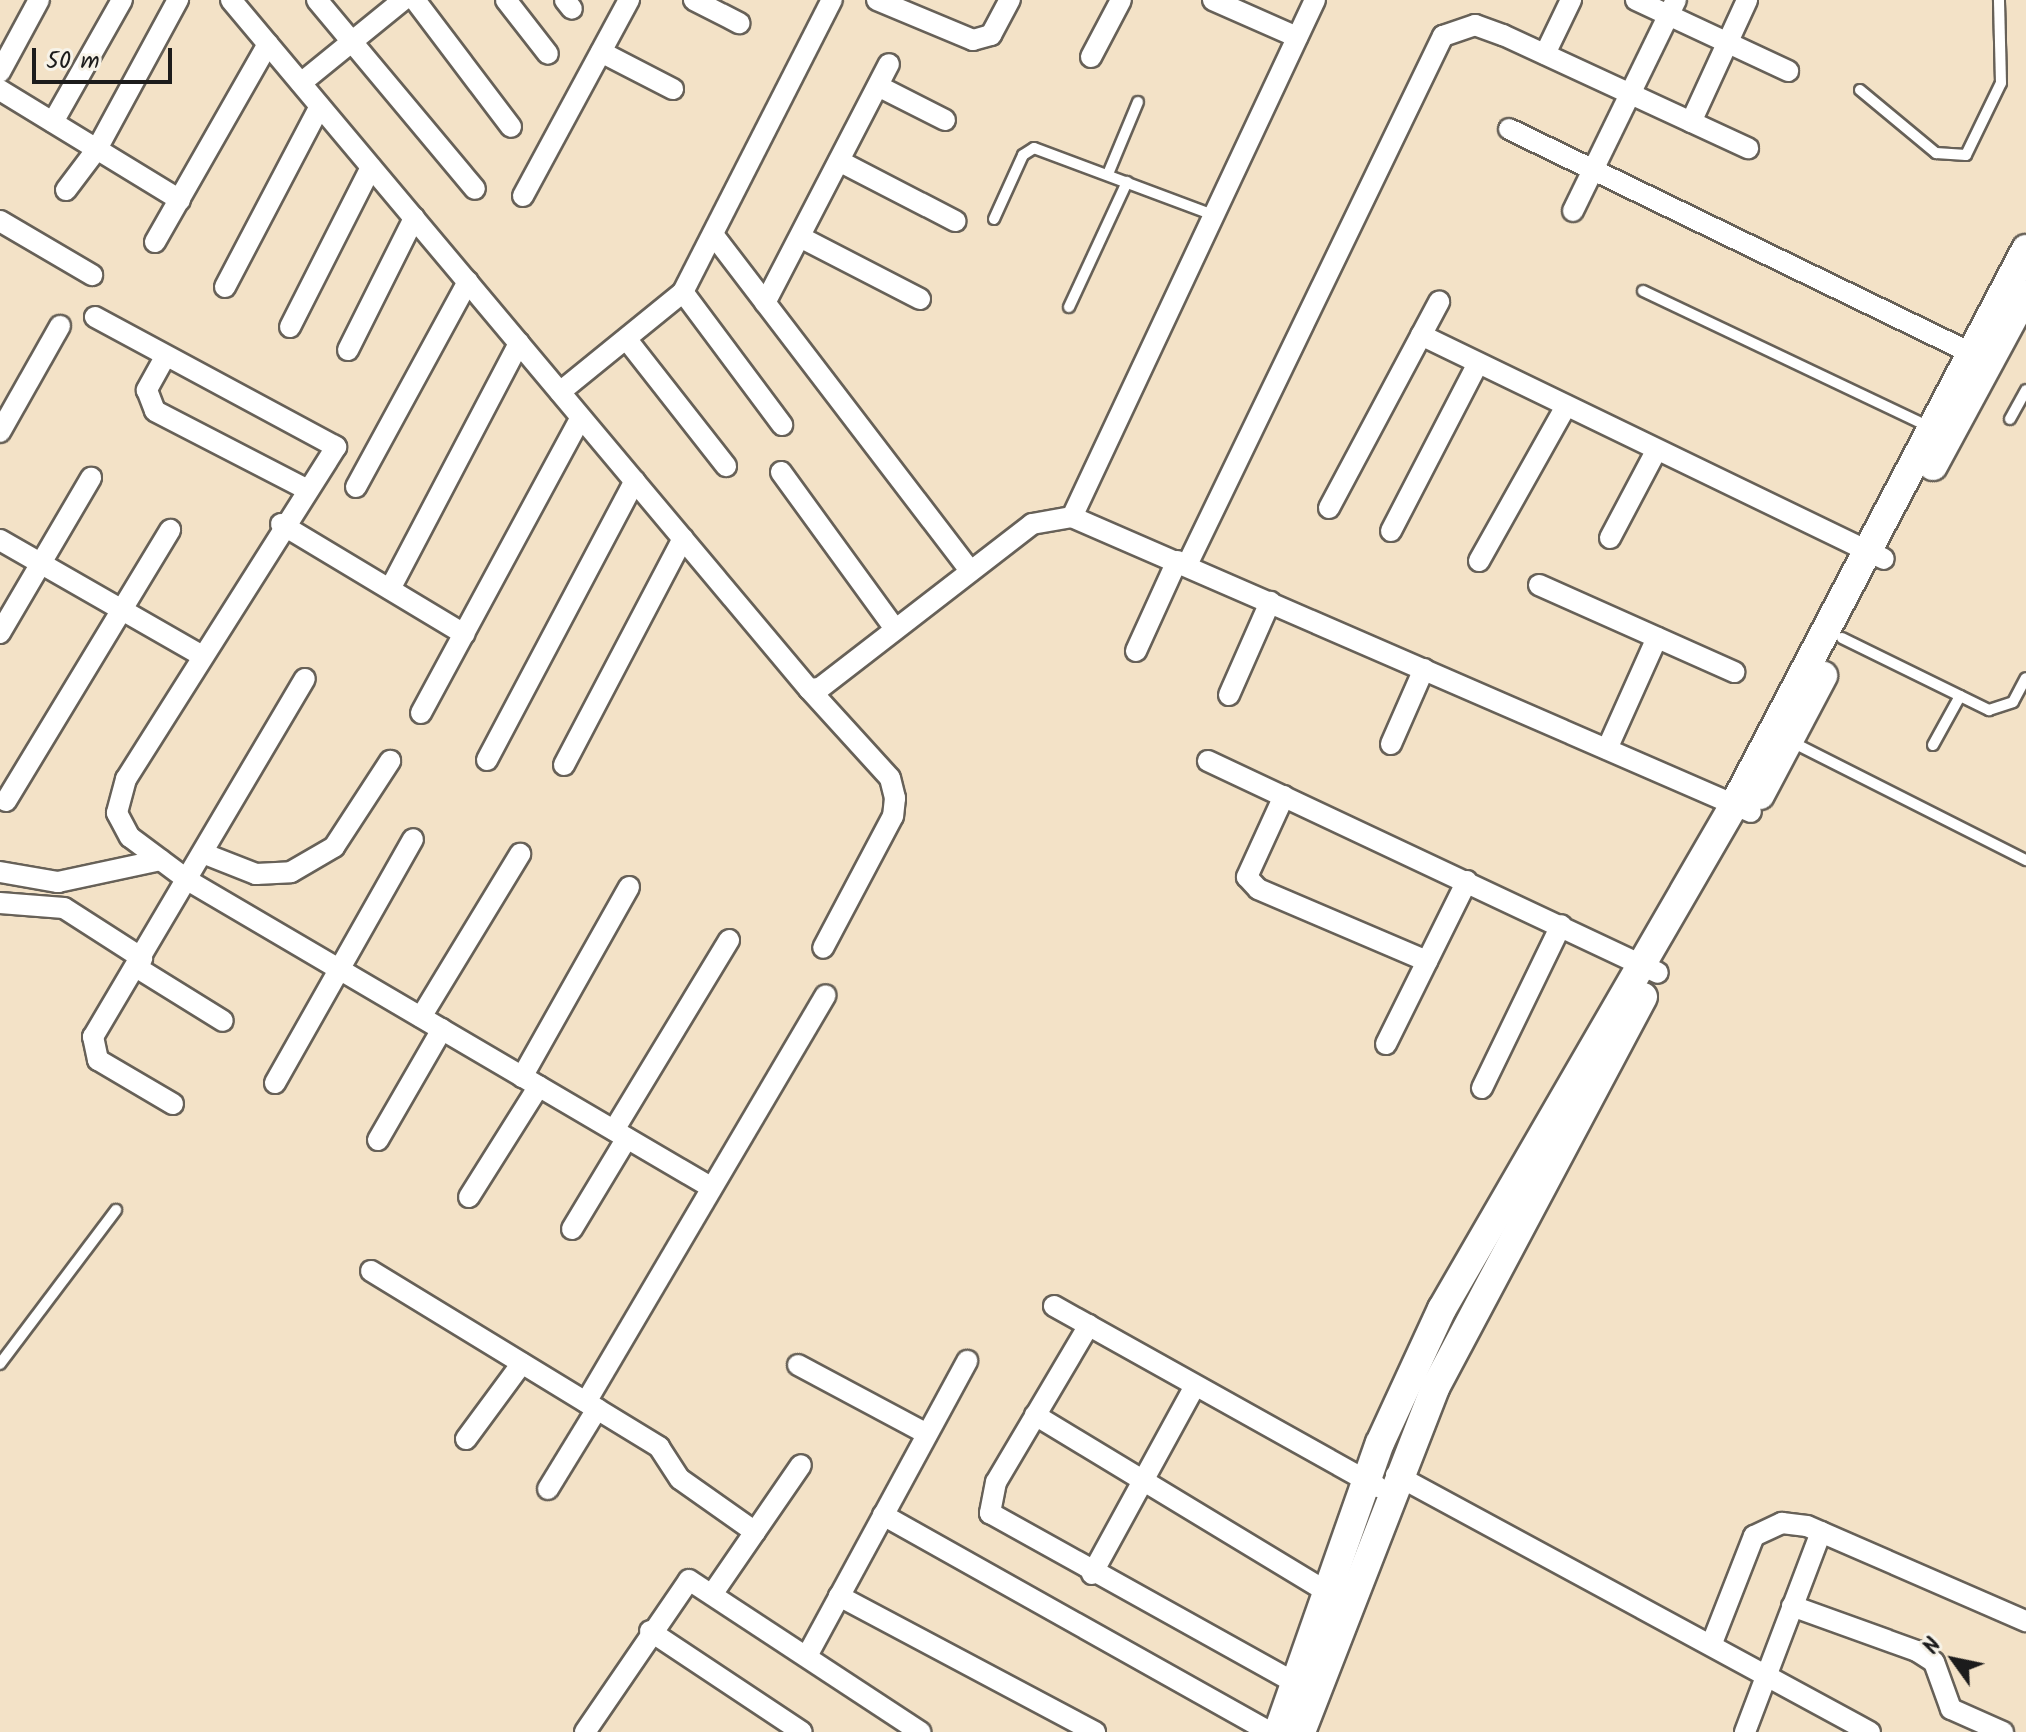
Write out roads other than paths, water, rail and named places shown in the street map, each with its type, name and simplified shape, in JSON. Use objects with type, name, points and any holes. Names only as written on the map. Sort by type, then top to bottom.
[{"type":"main road","points":[[1925,460],[1931,428],[2026,249]]},
{"type":"main road","points":[[1301,1732],[1442,1309],[1650,968],[1742,809],[1925,460],[2023,305]]},
{"type":"main road","points":[[1742,809],[1791,741],[1842,638],[1875,555]]},
{"type":"main road","points":[[1278,1732],[1331,1594],[1384,1483]]},
{"type":"street","points":[[0,72],[39,0]]},
{"type":"street","points":[[53,122],[122,0]]},
{"type":"street","points":[[66,190],[97,149],[178,0]]},
{"type":"street","points":[[231,0],[809,689],[890,778],[895,798],[893,816],[823,948]]},
{"type":"street","points":[[317,0],[475,189]]},
{"type":"street","points":[[301,83],[403,0]]},
{"type":"street","points":[[415,0],[511,127]]},
{"type":"street","points":[[506,0],[548,54]]},
{"type":"street","points":[[523,196],[629,0]]},
{"type":"street","points":[[694,0],[739,23]]},
{"type":"street","points":[[560,392],[628,341],[683,292],[715,237],[832,0]]},
{"type":"street","points":[[877,0],[973,40],[991,35],[1010,0]]},
{"type":"street","points":[[1091,57],[1121,0]]},
{"type":"street","points":[[1213,0],[1297,37]]},
{"type":"street","points":[[1072,517],[1315,0]]},
{"type":"street","points":[[1545,54],[1571,0]]},
{"type":"street","points":[[1636,0],[1672,7],[1788,71]]},
{"type":"street","points":[[1691,122],[1747,0]]},
{"type":"street","points":[[1573,211],[1672,7]]},
{"type":"street","points":[[1136,651],[1431,52],[1456,28],[1475,25],[1748,148]]},
{"type":"street","points":[[155,242],[268,44]]},
{"type":"street","points":[[601,52],[673,89]]},
{"type":"street","points":[[765,303],[889,64]]},
{"type":"street","points":[[878,86],[945,120]]},
{"type":"street","points":[[0,90],[180,200]]},
{"type":"street","points":[[225,287],[320,106]]},
{"type":"street","points":[[1509,129],[1971,353]]},
{"type":"street","points":[[839,161],[955,221]]},
{"type":"street","points":[[290,327],[371,167]]},
{"type":"street","points":[[348,350],[414,218]]},
{"type":"street","points":[[0,221],[92,275]]},
{"type":"street","points":[[715,237],[970,571]]},
{"type":"street","points":[[800,237],[920,299]]},
{"type":"street","points":[[356,487],[468,282]]},
{"type":"street","points":[[683,292],[782,425]]},
{"type":"street","points":[[1329,508],[1439,302]]},
{"type":"street","points":[[95,317],[336,447],[304,488],[199,654],[119,798],[130,837],[189,881],[712,1188]]},
{"type":"street","points":[[0,432],[60,326]]},
{"type":"street","points":[[1421,335],[1875,555]]},
{"type":"street","points":[[628,341],[726,466]]},
{"type":"street","points":[[390,589],[519,343]]},
{"type":"street","points":[[165,357],[147,390],[155,411],[304,488]]},
{"type":"street","points":[[1391,531],[1478,363]]},
{"type":"street","points":[[1479,561],[1566,406]]},
{"type":"street","points":[[421,713],[581,417]]},
{"type":"street","points":[[1610,538],[1656,451]]},
{"type":"street","points":[[781,472],[895,629]]},
{"type":"street","points":[[0,633],[91,478]]},
{"type":"street","points":[[487,760],[635,481]]},
{"type":"street","points":[[809,689],[820,688],[1032,524],[1072,517],[1742,809]]},
{"type":"street","points":[[281,524],[464,634]]},
{"type":"street","points":[[6,801],[170,530]]},
{"type":"street","points":[[564,765],[683,538]]},
{"type":"street","points":[[0,540],[199,654]]},
{"type":"street","points":[[1539,585],[1734,672]]},
{"type":"street","points":[[1229,695],[1270,602]]},
{"type":"street","points":[[1607,749],[1657,638]]},
{"type":"street","points":[[1391,744],[1424,669]]},
{"type":"street","points":[[173,1104],[91,1050],[305,679]]},
{"type":"street","points":[[205,854],[256,874],[291,872],[334,847],[390,761]]},
{"type":"street","points":[[1208,761],[1650,968]]},
{"type":"street","points":[[1284,796],[1247,877],[1258,889],[1427,961]]},
{"type":"street","points":[[275,1083],[413,839]]},
{"type":"street","points":[[421,1017],[520,854]]},
{"type":"street","points":[[161,860],[58,882],[6,876],[0,901],[64,908],[223,1021]]},
{"type":"street","points":[[1386,1044],[1467,881]]},
{"type":"street","points":[[469,1197],[629,887]]},
{"type":"street","points":[[1482,1088],[1561,925]]},
{"type":"street","points":[[572,1229],[620,1134],[729,940]]},
{"type":"street","points":[[548,1489],[712,1188],[826,995]]},
{"type":"street","points":[[378,1140],[442,1029]]},
{"type":"street","points":[[371,1271],[659,1447],[680,1479],[755,1532]]},
{"type":"street","points":[[1054,1306],[1195,1386],[1384,1483],[1712,1643],[1870,1732]]},
{"type":"street","points":[[1089,1325],[996,1482],[990,1513],[1092,1574],[1297,1684]]},
{"type":"street","points":[[807,1656],[967,1361]]},
{"type":"street","points":[[466,1439],[522,1363]]},
{"type":"street","points":[[798,1365],[927,1434]]},
{"type":"street","points":[[1092,1574],[1195,1386]]},
{"type":"street","points":[[1035,1415],[1331,1594]]},
{"type":"street","points":[[713,1593],[801,1465]]},
{"type":"street","points":[[883,1515],[1269,1732]]},
{"type":"street","points":[[1712,1643],[1754,1536],[1782,1523],[1821,1532],[2026,1621]]},
{"type":"street","points":[[1745,1732],[1821,1532]]},
{"type":"street","points":[[585,1732],[682,1583],[713,1593],[920,1732]]},
{"type":"street","points":[[839,1596],[1095,1732]]},
{"type":"street","points":[[1792,1606],[1917,1651],[1934,1662],[1951,1709],[2003,1732]]},
{"type":"street","points":[[650,1631],[802,1732]]},
{"type":"lane","points":[[1860,90],[1936,153],[1966,155],[2001,83],[1999,0]]},
{"type":"lane","points":[[1108,174],[1138,102]]},
{"type":"lane","points":[[994,219],[1023,155],[1034,148],[1213,215]]},
{"type":"lane","points":[[1069,307],[1127,182]]},
{"type":"lane","points":[[1643,291],[1931,428]]},
{"type":"lane","points":[[2010,419],[2026,390]]},
{"type":"lane","points":[[1842,638],[1960,696],[2003,711],[2026,678]]},
{"type":"lane","points":[[1933,745],[1960,696]]},
{"type":"lane","points":[[1791,741],[2026,860]]},
{"type":"lane","points":[[0,1364],[116,1210]]}]
